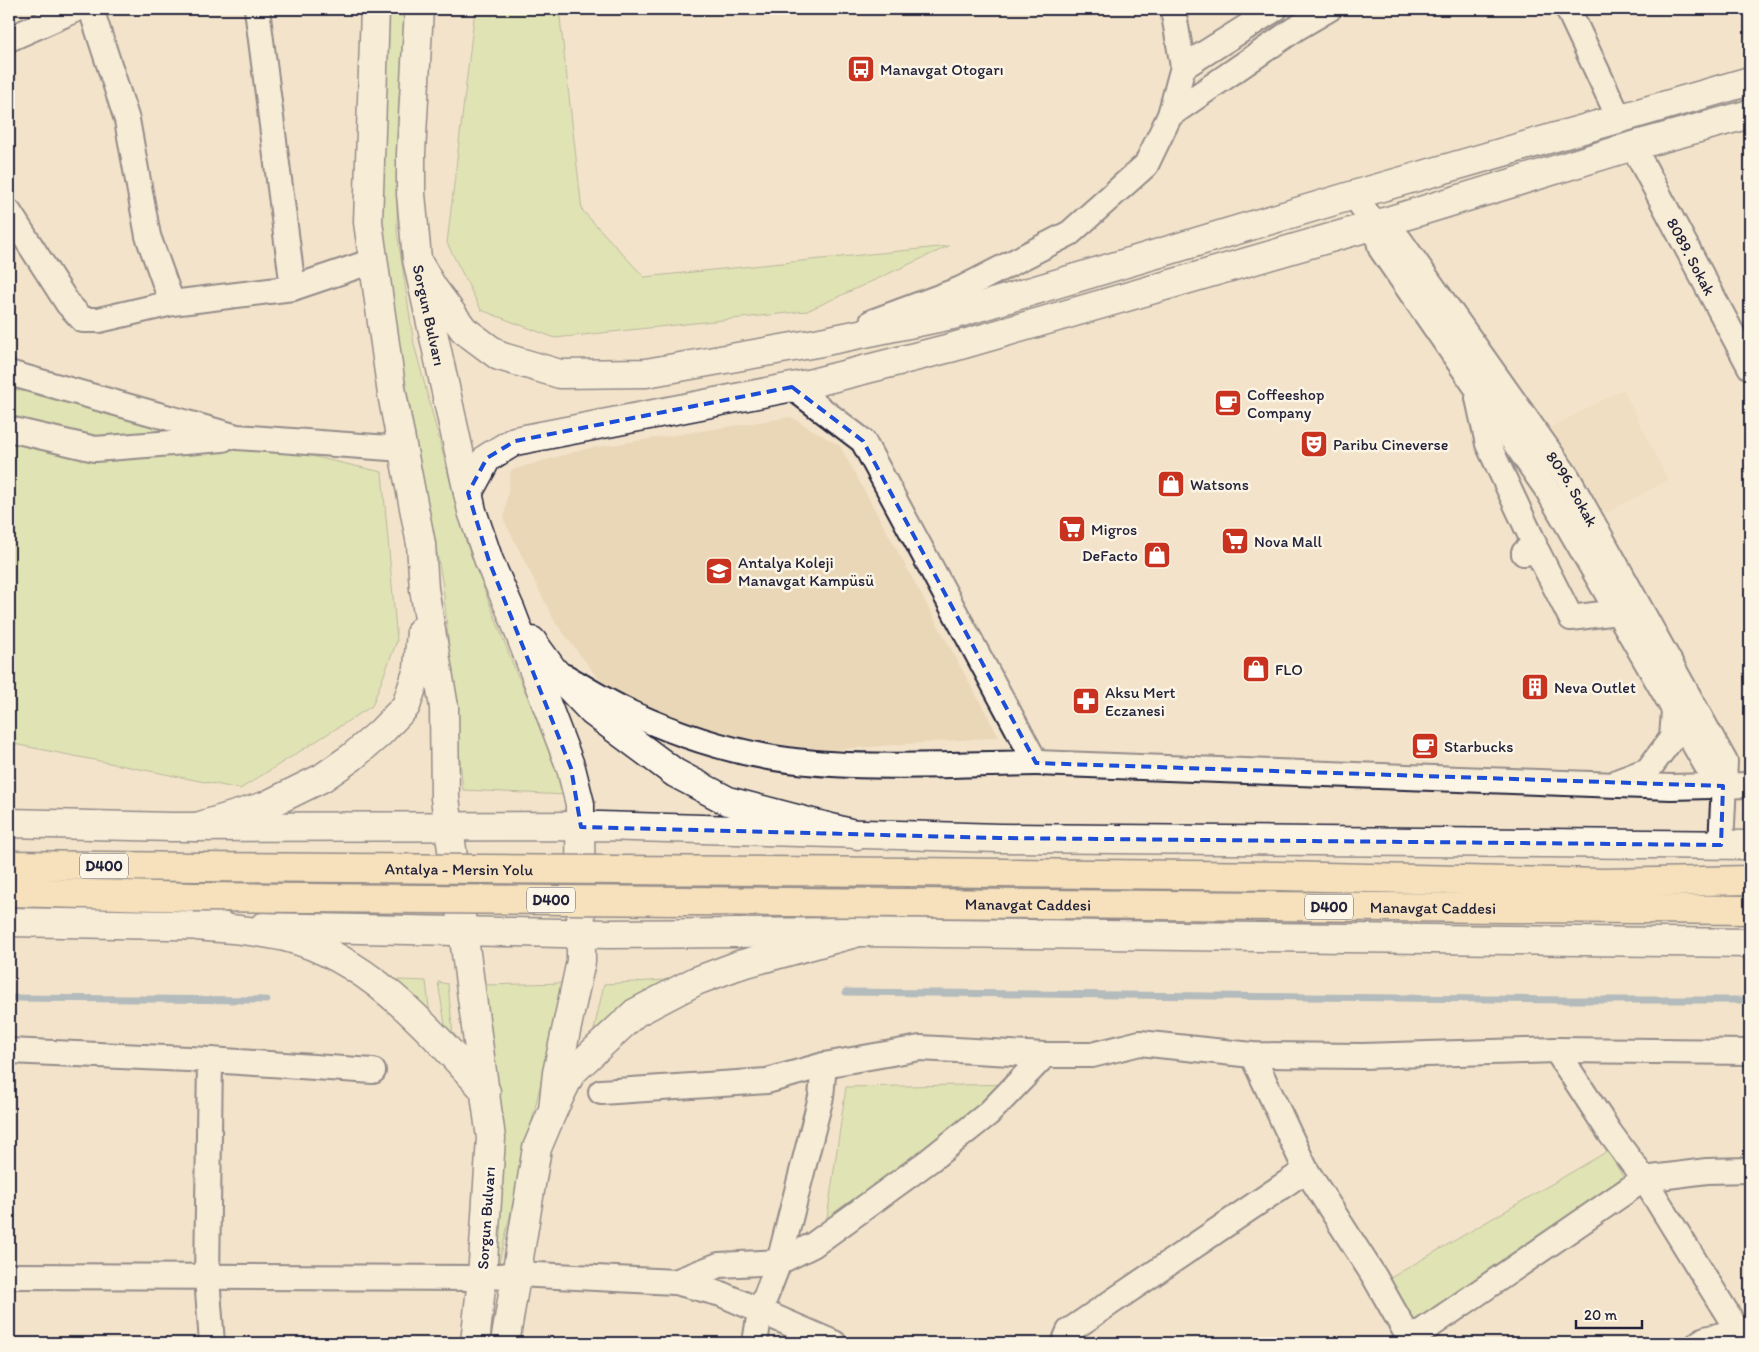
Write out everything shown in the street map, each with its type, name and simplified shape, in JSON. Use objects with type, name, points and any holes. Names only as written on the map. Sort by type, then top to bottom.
[{"type":"highway","name":"Antalya - Mersin Yolu","points":[[9,865],[910,872]]},
{"type":"highway","name":"Manavgat Caddesi","points":[[910,872],[1288,876],[1605,883],[1750,880]]},
{"type":"highway","name":"Antalya - Mersin Yolu","points":[[9,892],[194,897],[907,904]]},
{"type":"highway","name":"Manavgat Caddesi","points":[[907,904],[1750,910]]},
{"type":"street","points":[[9,39],[77,9]]},
{"type":"street","points":[[91,9],[127,120],[148,236],[172,303]]},
{"type":"street","points":[[256,9],[293,288]]},
{"type":"street","points":[[197,827],[265,806],[322,778],[352,757],[406,706],[418,669],[424,590],[421,544],[392,394],[368,222],[375,9]]},
{"type":"street","name":"Sorgun Bulvarı","points":[[419,9],[411,153],[411,194],[416,259],[468,493],[489,561],[511,611]]},
{"type":"street","points":[[816,343],[961,289],[1070,233],[1146,165],[1170,115],[1183,67],[1173,9]]},
{"type":"street","points":[[1183,67],[1275,9]]},
{"type":"street","points":[[1170,115],[1295,29],[1329,9]]},
{"type":"street","points":[[1568,9],[1620,120]]},
{"type":"street","points":[[416,259],[433,288],[464,330],[499,356],[560,374],[646,373],[816,343],[952,315],[1354,195],[1620,120],[1750,81]]},
{"type":"street","points":[[468,493],[487,458],[515,441],[792,387],[950,348],[1375,225],[1633,146],[1750,114]]},
{"type":"street","name":"8089. Sokak","points":[[1633,146],[1750,367]]},
{"type":"street","name":"8096. Sokak","points":[[1354,195],[1375,225],[1381,249],[1548,491],[1706,765],[1723,784]]},
{"type":"street","points":[[9,212],[68,304],[83,320],[99,320],[172,303],[293,288],[373,261]]},
{"type":"street","name":"8096. Sokak","points":[[1375,225],[1399,239],[1568,478],[1725,762],[1721,845]]},
{"type":"street","points":[[9,373],[238,438]]},
{"type":"street","points":[[1474,385],[1488,444],[1534,543],[1524,553],[1537,551],[1571,618],[1618,612]]},
{"type":"street","points":[[792,387],[863,441],[1036,763]]},
{"type":"street","points":[[9,429],[95,450],[238,438],[404,449]]},
{"type":"street","name":"Sorgun Bulvarı","points":[[424,590],[444,707],[445,798],[465,931],[491,1138],[482,1278],[475,1343]]},
{"type":"street","points":[[511,611],[553,670],[593,712],[648,754],[684,778],[728,801],[858,835]]},
{"type":"street","points":[[511,611],[571,768],[580,804],[580,932],[582,961],[557,1073],[552,1110]]},
{"type":"street","points":[[553,670],[632,714],[709,743],[774,758],[826,763],[927,765],[1036,763],[1671,787],[1723,784],[1750,785]]},
{"type":"street","points":[[1612,784],[1648,770],[1672,738],[1674,711]]},
{"type":"street","points":[[9,823],[197,827],[581,827],[858,835],[1291,842],[1750,845]]},
{"type":"street","points":[[9,922],[608,934],[859,932],[1750,943]]},
{"type":"street","points":[[198,926],[285,936],[335,956],[385,990],[430,1030],[486,1092]]},
{"type":"street","points":[[505,1343],[538,1148],[552,1110],[572,1073],[635,1013],[657,1000],[696,981],[739,965],[859,932]]},
{"type":"street","points":[[601,1092],[768,1081],[824,1064],[920,1048],[1045,1055],[1092,1055],[1140,1042],[1252,1055],[1362,1056],[1556,1050],[1750,1052]]},
{"type":"street","points":[[1556,1050],[1610,1133],[1644,1179],[1744,1335],[1705,1339],[1699,1343]]},
{"type":"street","points":[[9,1051],[210,1060],[373,1071]]},
{"type":"street","points":[[675,1282],[720,1265],[779,1262],[813,1245],[930,1160],[989,1113],[1045,1055]]},
{"type":"street","points":[[1252,1055],[1306,1170],[1374,1276],[1409,1342],[1644,1179],[1707,1171],[1750,1170]]},
{"type":"street","points":[[210,1060],[207,1278],[212,1343]]},
{"type":"street","points":[[755,1343],[760,1311],[779,1262],[821,1097],[824,1064]]},
{"type":"street","points":[[1064,1343],[1069,1331],[1306,1170]]},
{"type":"street","points":[[9,1276],[482,1278],[517,1274],[675,1282],[721,1294],[834,1343]]},
{"type":"highlighted area","points":[[792,387],[863,441],[1036,763],[1723,786],[1721,845],[999,838],[581,827],[571,768],[489,561],[468,493],[487,458],[515,441]]},
{"type":"shaded area","points":[[1623,389],[1668,480],[1606,513],[1548,429]]},
{"type":"shaded area","name":"Antalya Koleji Manavgat Kampüsü","points":[[791,417],[840,446],[999,737],[830,750],[774,744],[708,729],[664,713],[617,692],[598,678],[555,622],[504,520],[511,470],[585,449]]},
{"type":"green space","points":[[385,9],[405,9],[398,119],[397,231],[414,344],[467,545],[516,672],[538,718],[559,771],[566,795],[463,790],[443,586],[397,337],[382,231]]},
{"type":"green space","points":[[475,9],[559,9],[582,210],[644,277],[949,246],[807,311],[555,338],[481,310],[447,243]]},
{"type":"green space","points":[[9,388],[382,472],[397,641],[372,706],[240,789],[9,743]]},
{"type":"green space","points":[[374,979],[426,981],[431,1024]]},
{"type":"green space","points":[[680,979],[592,1039],[604,984]]},
{"type":"green space","points":[[438,982],[448,984],[454,1047],[447,1037]]},
{"type":"green space","points":[[564,983],[496,1276],[483,985]]},
{"type":"green space","points":[[1021,1084],[825,1232],[846,1087]]},
{"type":"green space","points":[[1608,1151],[1623,1177],[1412,1324],[1387,1280]]},
{"type":"green space","points":[[9,1337],[85,1342],[85,1343],[9,1343]]},
{"type":"waterway","points":[[846,992],[1570,1000],[1750,1000]]},
{"type":"waterway","points":[[9,998],[267,1000]]},
{"type":"place","name":"Manavgat Otogarı","points":[[861,69]]},
{"type":"place","name":"Coffeeshop Company","points":[[1228,403]]},
{"type":"place","name":"Paribu Cineverse","points":[[1314,444]]},
{"type":"place","name":"Watsons","points":[[1171,484]]},
{"type":"place","name":"Migros","points":[[1072,529]]},
{"type":"place","name":"Nova Mall","points":[[1235,541]]},
{"type":"place","name":"DeFacto","points":[[1157,555]]},
{"type":"place","name":"Antalya Koleji Manavgat Kampüsü","points":[[719,571]]},
{"type":"place","name":"FLO","points":[[1256,669]]},
{"type":"place","name":"Neva Outlet","points":[[1535,687]]},
{"type":"place","name":"Aksu Mert Eczanesi","points":[[1086,701]]},
{"type":"place","name":"Starbucks","points":[[1425,746]]}]
